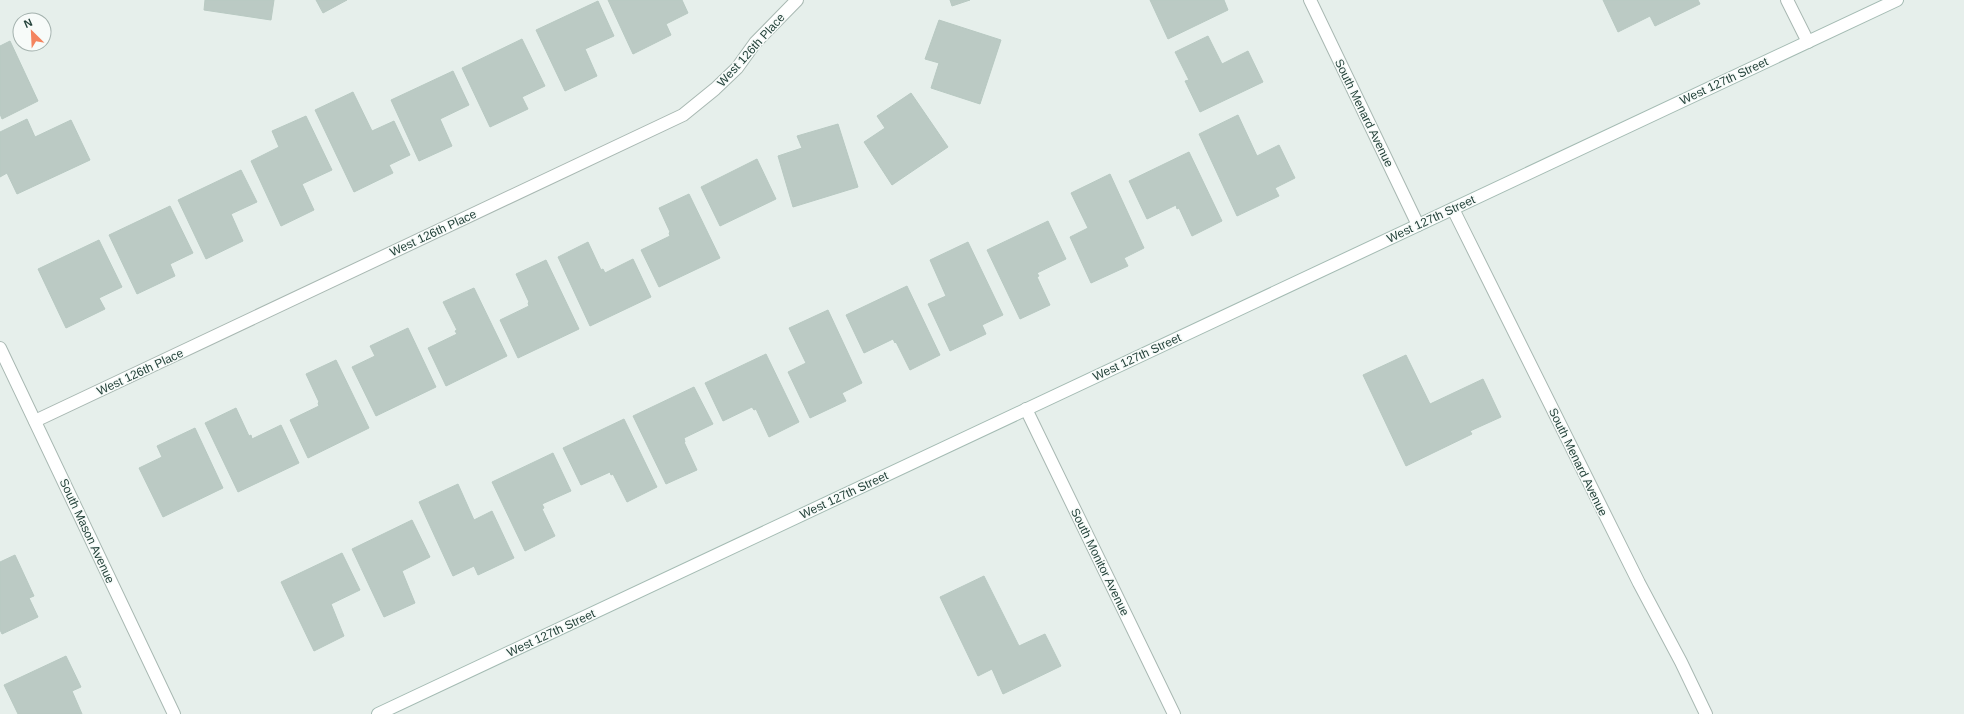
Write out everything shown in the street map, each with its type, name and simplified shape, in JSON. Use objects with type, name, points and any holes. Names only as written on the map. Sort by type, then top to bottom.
[{"type":"street","name":"West 126th Place","points":[[35,421],[683,115],[715,89],[737,68],[755,43],[797,0]]},
{"type":"street","name":"South Menard Avenue","points":[[1310,0],[1418,225]]},
{"type":"street","points":[[1787,0],[1808,42]]},
{"type":"street","name":"West 127th Street","points":[[378,714],[1897,0]]},
{"type":"street","name":"South Menard Avenue","points":[[1453,209],[1635,576],[1681,662],[1706,714]]},
{"type":"street","name":"South Mason Avenue","points":[[0,348],[174,714]]},
{"type":"street","name":"South Monitor Avenue","points":[[1026,409],[1174,714]]},
{"type":"building","points":[[205,0],[274,0],[271,20],[204,10]]},
{"type":"building","points":[[316,0],[347,0],[323,13]]},
{"type":"building","points":[[608,0],[682,0],[688,13],[666,24],[671,35],[633,54]]},
{"type":"building","points":[[950,0],[970,0],[952,6]]},
{"type":"building","points":[[1150,0],[1224,0],[1228,10],[1168,39]]},
{"type":"building","points":[[1603,0],[1698,0],[1700,4],[1655,26],[1650,16],[1618,32]]},
{"type":"building","points":[[598,1],[614,36],[585,49],[597,76],[565,91],[536,30]]},
{"type":"building","points":[[939,20],[1001,40],[980,104],[931,88],[939,63],[925,59]]},
{"type":"building","points":[[1208,36],[1222,64],[1248,51],[1263,82],[1200,112],[1185,81],[1189,80],[1175,52]]},
{"type":"building","points":[[522,39],[545,86],[522,97],[528,109],[490,127],[462,68]]},
{"type":"building","points":[[10,41],[12,45],[12,52],[15,52],[38,101],[2,119],[0,114],[0,46]]},
{"type":"building","points":[[453,71],[469,105],[440,119],[452,146],[419,161],[391,100]]},
{"type":"building","points":[[353,92],[372,131],[394,121],[410,155],[389,165],[393,173],[354,192],[315,110]]},
{"type":"building","points":[[911,93],[948,147],[892,185],[864,142],[885,128],[877,116]]},
{"type":"building","points":[[1238,115],[1257,156],[1279,145],[1295,178],[1275,188],[1279,196],[1237,216],[1199,134]]},
{"type":"building","points":[[306,116],[332,170],[302,184],[314,210],[281,226],[251,161],[279,147],[272,131]]},
{"type":"building","points":[[27,119],[35,137],[71,120],[90,160],[17,194],[7,173],[0,177],[0,132]]},
{"type":"building","points":[[838,124],[858,187],[793,207],[778,156],[802,148],[797,136]]},
{"type":"building","points":[[1189,152],[1222,221],[1192,236],[1179,208],[1177,209],[1176,205],[1147,219],[1129,181]]},
{"type":"building","points":[[757,159],[776,199],[720,226],[701,187]]},
{"type":"building","points":[[241,170],[257,202],[231,214],[243,241],[206,259],[178,200]]},
{"type":"building","points":[[1110,174],[1144,248],[1124,258],[1128,266],[1091,283],[1070,237],[1088,228],[1071,193]]},
{"type":"building","points":[[689,194],[720,258],[659,287],[641,250],[670,236],[670,232],[659,208]]},
{"type":"building","points":[[170,206],[193,253],[170,264],[175,276],[137,294],[109,235]]},
{"type":"building","points":[[1048,221],[1066,259],[1037,273],[1039,276],[1037,277],[1050,305],[1020,319],[987,250]]},
{"type":"building","points":[[99,240],[122,287],[99,298],[105,309],[66,328],[38,269]]},
{"type":"building","points":[[588,242],[601,270],[603,269],[605,273],[633,259],[651,297],[590,326],[558,257]]},
{"type":"building","points":[[968,242],[1003,315],[982,325],[986,334],[950,351],[928,304],[946,296],[930,260]]},
{"type":"building","points":[[546,260],[579,329],[518,358],[500,320],[529,306],[529,302],[516,274]]},
{"type":"building","points":[[907,286],[940,355],[910,370],[893,339],[864,353],[846,315]]},
{"type":"building","points":[[474,288],[507,356],[446,386],[428,348],[457,334],[455,331],[457,330],[443,302]]},
{"type":"building","points":[[828,310],[862,383],[842,393],[846,401],[810,418],[788,372],[806,363],[789,328]]},
{"type":"building","points":[[408,328],[436,387],[376,416],[352,367],[375,356],[370,346]]},
{"type":"building","points":[[766,354],[799,422],[769,437],[756,409],[754,410],[752,407],[723,421],[705,383]]},
{"type":"building","points":[[1406,355],[1430,404],[1483,379],[1501,417],[1470,431],[1472,434],[1406,466],[1363,375]]},
{"type":"building","points":[[336,360],[369,428],[308,458],[290,420],[319,406],[319,402],[306,374]]},
{"type":"building","points":[[694,387],[713,424],[684,438],[684,442],[697,470],[666,484],[633,416]]},
{"type":"building","points":[[236,408],[249,436],[251,435],[252,439],[281,425],[299,463],[238,492],[205,423]]},
{"type":"building","points":[[624,419],[657,487],[627,502],[613,474],[611,475],[610,472],[581,485],[563,448]]},
{"type":"building","points":[[195,428],[223,488],[163,517],[139,468],[162,457],[157,446]]},
{"type":"building","points":[[553,453],[571,491],[542,504],[544,508],[542,509],[555,536],[525,551],[492,482]]},
{"type":"building","points":[[458,484],[474,520],[492,511],[514,558],[478,575],[474,566],[453,576],[419,502]]},
{"type":"building","points":[[412,520],[430,557],[402,571],[415,603],[384,617],[352,549]]},
{"type":"building","points":[[342,553],[360,590],[331,604],[344,636],[314,651],[281,582]]},
{"type":"building","points":[[15,555],[34,596],[29,598],[38,617],[2,634],[0,630],[0,562]]},
{"type":"building","points":[[984,576],[1019,646],[1045,634],[1061,666],[1003,694],[992,669],[978,676],[940,597]]},
{"type":"building","points":[[66,656],[81,687],[72,691],[82,714],[18,714],[4,685]]}]
